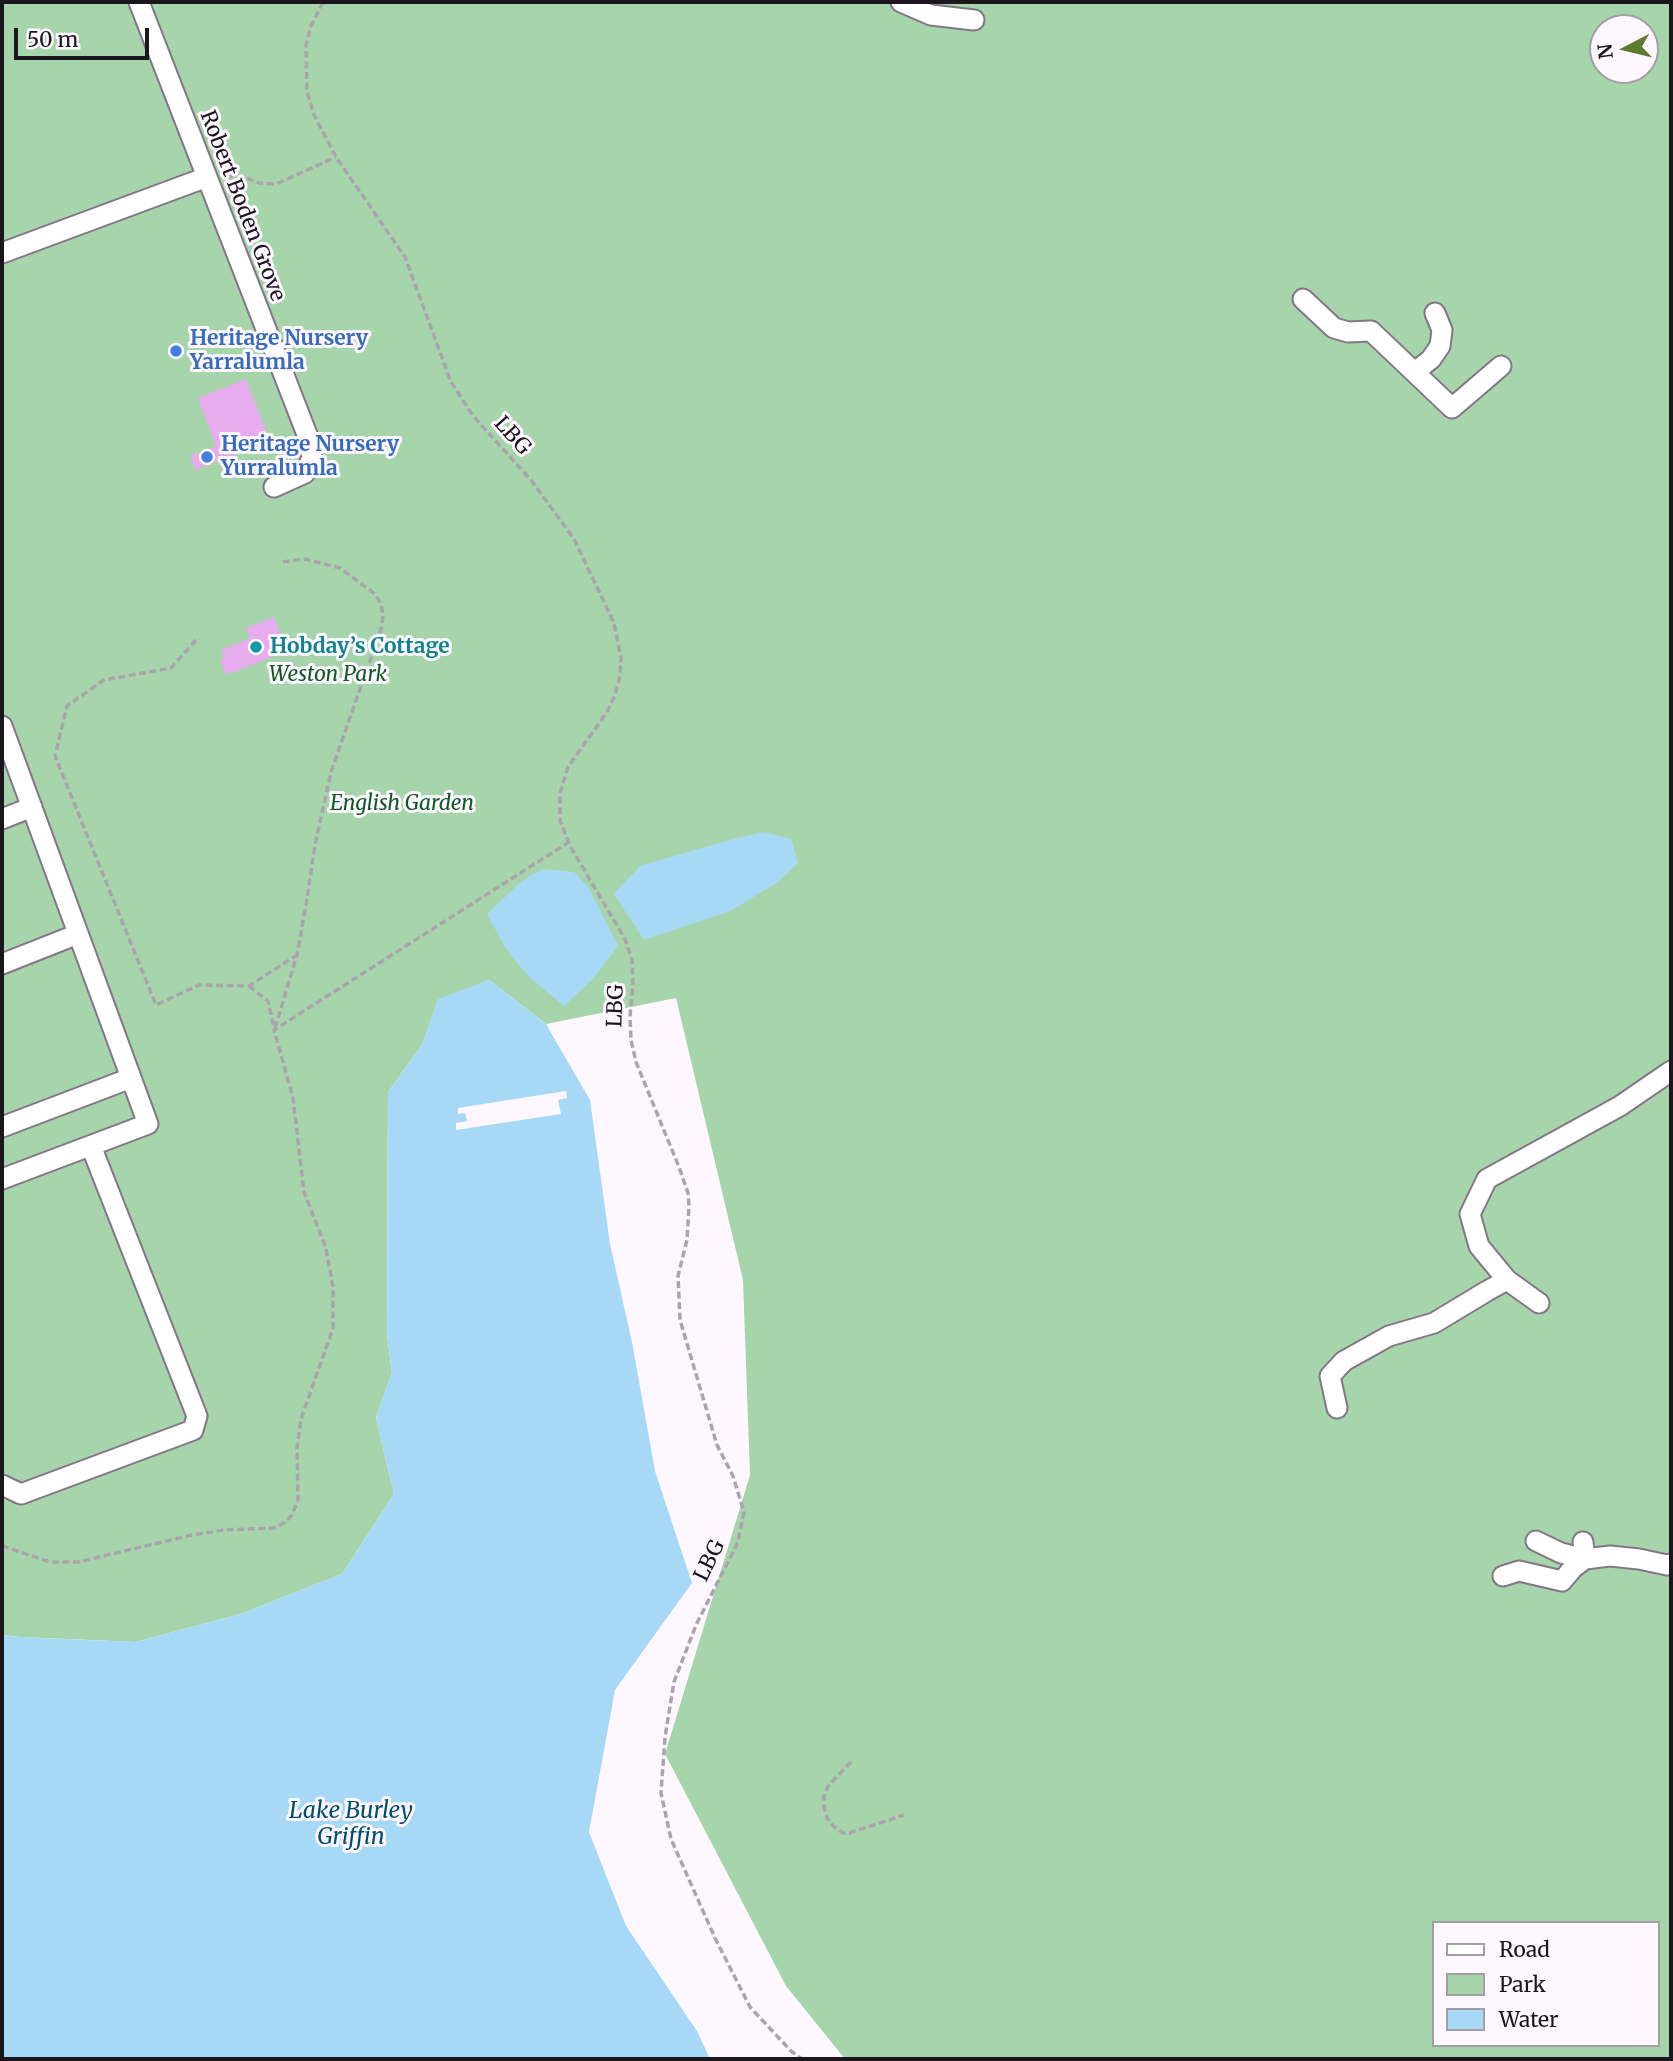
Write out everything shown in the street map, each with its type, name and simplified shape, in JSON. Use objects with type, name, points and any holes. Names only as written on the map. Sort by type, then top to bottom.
[{"type":"street","name":"Robert Boden Grove","points":[[139,2],[308,437],[312,458],[305,473],[274,487]]},
{"type":"street","points":[[901,2],[931,15],[974,20]]},
{"type":"street","points":[[2,253],[207,177]]},
{"type":"street","points":[[1303,299],[1334,328],[1348,332],[1371,331],[1452,408],[1501,366]]},
{"type":"street","points":[[1415,372],[1431,359],[1440,346],[1442,330],[1435,313]]},
{"type":"street","points":[[2,726],[148,1125],[2,1179]]},
{"type":"street","points":[[2,819],[32,807]]},
{"type":"street","points":[[2,964],[78,934]]},
{"type":"street","points":[[1539,1303],[1507,1280],[1479,1245],[1470,1214],[1487,1179],[1620,1106],[1671,1071]]},
{"type":"street","points":[[2,1127],[131,1078]]},
{"type":"street","points":[[2,1485],[21,1494],[193,1430],[197,1416],[90,1146]]},
{"type":"street","points":[[1337,1408],[1330,1376],[1344,1361],[1389,1336],[1434,1323],[1507,1280]]},
{"type":"street","points":[[1536,1541],[1561,1553],[1584,1551],[1667,1566],[1671,1564]]},
{"type":"street","points":[[1503,1576],[1519,1571],[1562,1581],[1584,1551]]},
{"type":"path","name":"LBG","points":[[323,2],[311,26],[306,45],[307,92],[314,115],[336,158],[405,257],[451,382],[472,416],[531,480],[574,539],[614,623],[621,658],[615,695],[607,712],[568,767],[560,793],[560,820],[569,842],[625,939],[632,960],[630,1016],[631,1040],[636,1062],[688,1192],[687,1240],[678,1276],[680,1321],[717,1445],[733,1476],[744,1511],[738,1542],[696,1625],[674,1682],[665,1737],[661,1793],[671,1839],[715,1938],[750,2007],[791,2051],[802,2059]]},
{"type":"path","points":[[207,177],[232,176],[276,184],[336,158]]},
{"type":"path","points":[[274,1030],[297,954],[315,845],[331,772],[382,626],[383,616],[381,604],[374,593],[340,568],[305,559],[282,562]]},
{"type":"path","points":[[197,640],[171,668],[104,680],[67,706],[55,756],[156,1005],[198,985],[249,986],[297,954]]},
{"type":"path","points":[[274,1030],[569,842]]},
{"type":"path","points":[[2,1546],[50,1562],[78,1562],[224,1530],[274,1528],[288,1520],[295,1511],[299,1494],[297,1447],[301,1419],[333,1328],[333,1287],[326,1248],[304,1192],[293,1098],[268,1001],[249,986]]},
{"type":"path","points":[[851,1762],[828,1786],[824,1796],[827,1818],[833,1826],[843,1833],[849,1833],[904,1815]]},
{"type":"green space","points":[[2,2],[1671,2],[1671,2059],[845,2059],[786,1986],[665,1754],[750,1475],[743,1280],[676,998],[546,1024],[489,980],[438,1000],[422,1045],[388,1092],[387,1335],[392,1372],[376,1418],[394,1494],[342,1574],[241,1614],[135,1642],[2,1635]]},
{"type":"water","points":[[763,832],[791,839],[798,863],[778,882],[730,911],[644,940],[614,894],[640,866]]},
{"type":"water","points":[[542,869],[574,872],[589,888],[618,946],[593,979],[564,1006],[529,977],[506,949],[487,914],[521,882]]},
{"type":"water","name":"Lake Burley Griffin","points":[[489,980],[546,1024],[590,1100],[610,1244],[632,1342],[655,1471],[692,1583],[615,1690],[589,1832],[626,1926],[697,2031],[710,2059],[2,2059],[2,1635],[135,1642],[241,1614],[342,1574],[394,1494],[376,1418],[392,1372],[387,1335],[388,1092],[422,1045],[438,999]]},
{"type":"pier","points":[[566,1091],[567,1098],[558,1100],[561,1114],[456,1130],[456,1123],[467,1121],[465,1113],[458,1114],[458,1108]]},
{"type":"building","points":[[246,379],[270,441],[195,470],[190,456],[216,446],[198,398]]},
{"type":"building","name":"Hobday’s Cottage","points":[[274,617],[287,651],[226,675],[220,660],[224,658],[221,650],[250,638],[246,628]]},
{"type":"place","name":"Heritage Nursery Yarralumla","points":[[176,351]]},
{"type":"place","name":"Heritage Nursery Yurralumla","points":[[207,457]]},
{"type":"place","name":"Hobday’s Cottage","points":[[256,647]]},
{"type":"park label","name":"Weston Park","points":[[328,675]]},
{"type":"park label","name":"English Garden","points":[[402,804]]}]
